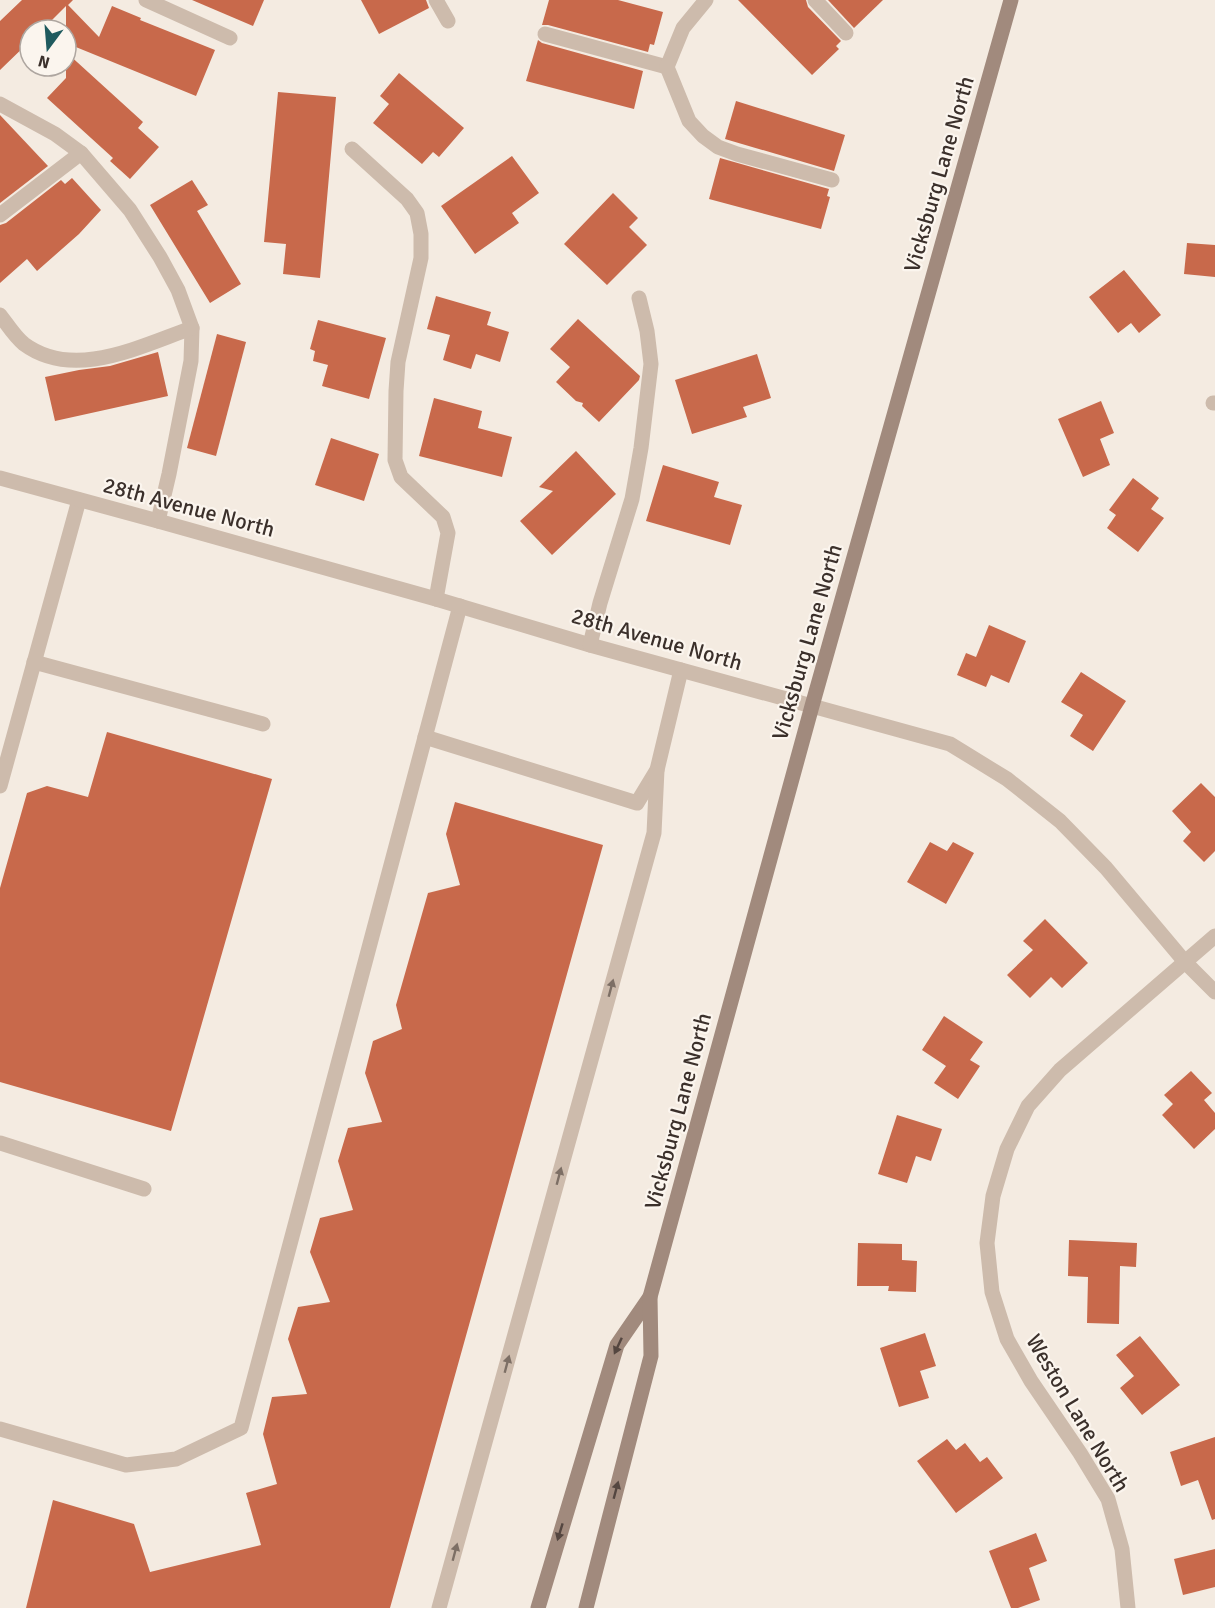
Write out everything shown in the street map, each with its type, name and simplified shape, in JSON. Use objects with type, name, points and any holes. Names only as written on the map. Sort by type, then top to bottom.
[{"type":"main road","name":"Vicksburg Lane North","points":[[586,1608],[651,1356],[650,1297],[812,706],[1011,0]]},
{"type":"main road","name":"Vicksburg Lane North","points":[[537,1608],[616,1345],[650,1297]]},
{"type":"street","points":[[146,0],[230,38]]},
{"type":"street","points":[[436,0],[447,21]]},
{"type":"street","points":[[706,0],[683,28],[667,67],[689,121],[703,136],[718,147],[832,180]]},
{"type":"street","points":[[815,0],[846,33]]},
{"type":"street","points":[[545,34],[667,67]]},
{"type":"street","points":[[0,104],[55,134],[81,153],[130,210],[178,290],[192,328],[191,361],[170,474],[158,521]]},
{"type":"street","points":[[352,149],[406,199],[417,213],[421,234],[421,258],[399,362],[396,391],[395,460],[401,477],[443,517],[446,525],[447,541],[436,599]]},
{"type":"street","points":[[0,215],[81,153]]},
{"type":"street","points":[[590,645],[600,603],[632,499],[641,448],[651,364],[647,331],[639,298]]},
{"type":"street","points":[[0,315],[22,343],[45,356],[69,361],[94,360],[192,328]]},
{"type":"street","name":"28th Avenue North","points":[[0,478],[950,744],[1007,779],[1060,821],[1106,868],[1185,962],[1215,992]]},
{"type":"street","points":[[0,786],[79,500]]},
{"type":"street","points":[[0,1429],[126,1465],[176,1458],[241,1428],[460,606]]},
{"type":"street","points":[[34,662],[263,724]]},
{"type":"street","points":[[439,1608],[654,833],[657,770],[681,670]]},
{"type":"street","points":[[425,737],[638,802],[657,770]]},
{"type":"street","name":"Weston Lane North","points":[[1128,1608],[1122,1549],[1108,1499],[1031,1381],[1007,1339],[992,1292],[987,1244],[993,1196],[1007,1149],[1028,1107],[1060,1070],[1215,936]]},
{"type":"street","points":[[0,1143],[144,1189]]},
{"type":"building","points":[[22,0],[73,0],[68,5],[99,37],[112,6],[141,18],[140,20],[215,50],[196,96],[78,48],[78,18],[66,18],[66,6],[54,18],[18,18],[18,53],[0,70],[0,21]]},
{"type":"building","points":[[192,0],[264,0],[253,26]]},
{"type":"building","points":[[361,0],[426,0],[429,8],[379,34]]},
{"type":"building","points":[[549,0],[618,0],[663,12],[654,45],[650,44],[648,52],[542,25]]},
{"type":"building","points":[[738,0],[806,0],[808,7],[841,41],[836,46],[839,49],[812,75]]},
{"type":"building","points":[[828,0],[883,0],[854,28]]},
{"type":"building","points":[[538,40],[643,71],[634,109],[526,81]]},
{"type":"building","points":[[78,63],[143,122],[138,128],[159,147],[130,179],[110,161],[113,158],[47,98],[66,78],[78,78]]},
{"type":"building","points":[[399,73],[464,128],[439,157],[433,152],[422,164],[373,123],[389,104],[380,96]]},
{"type":"building","points":[[278,92],[336,97],[320,278],[283,274],[286,244],[264,242]]},
{"type":"building","points":[[736,101],[845,135],[834,171],[725,139]]},
{"type":"building","points":[[0,115],[48,166],[0,203]]},
{"type":"building","points":[[512,156],[539,193],[512,213],[519,223],[475,254],[441,206]]},
{"type":"building","points":[[720,158],[829,189],[827,196],[830,197],[821,229],[709,199]]},
{"type":"building","points":[[72,178],[101,210],[79,234],[37,271],[27,259],[0,283],[0,225],[6,223],[61,180],[65,184]]},
{"type":"building","points":[[192,180],[208,205],[197,211],[241,284],[210,303],[150,205]]},
{"type":"building","points":[[613,193],[638,218],[629,227],[647,245],[607,285],[564,244]]},
{"type":"building","points":[[1187,243],[1215,245],[1215,277],[1184,274]]},
{"type":"building","points":[[1124,270],[1161,315],[1139,333],[1131,323],[1118,333],[1089,297]]},
{"type":"building","points":[[436,296],[491,312],[487,325],[509,332],[500,362],[476,354],[471,369],[443,360],[450,335],[427,329]]},
{"type":"building","points":[[578,319],[640,376],[639,380],[599,422],[582,406],[583,403],[576,401],[556,382],[570,367],[550,349]]},
{"type":"building","points":[[318,320],[386,338],[369,399],[322,386],[328,365],[313,361],[315,351],[310,349]]},
{"type":"building","points":[[217,334],[246,342],[216,456],[187,448]]},
{"type":"building","points":[[158,352],[168,396],[55,421],[45,377],[110,366]]},
{"type":"building","points":[[757,354],[771,398],[743,407],[747,417],[692,434],[675,380]]},
{"type":"building","points":[[434,398],[482,411],[478,428],[512,437],[502,477],[419,456]]},
{"type":"building","points":[[1101,401],[1114,433],[1100,439],[1110,465],[1083,477],[1058,419]]},
{"type":"building","points":[[331,438],[379,454],[364,501],[315,485]]},
{"type":"building","points":[[576,451],[616,494],[552,555],[520,521],[553,491],[539,487]]},
{"type":"building","points":[[663,465],[719,482],[714,497],[742,505],[730,545],[646,521]]},
{"type":"building","points":[[1133,478],[1159,498],[1151,509],[1164,518],[1138,552],[1107,528],[1116,515],[1109,510]]},
{"type":"building","points":[[989,625],[1026,641],[1009,683],[991,675],[986,687],[957,675],[966,653],[976,657]]},
{"type":"building","points":[[1081,672],[1126,701],[1093,751],[1070,736],[1083,715],[1061,702]]},
{"type":"building","points":[[107,732],[272,779],[171,1131],[0,1082],[0,888],[27,793],[47,786],[88,797]]},
{"type":"building","points":[[1201,783],[1215,797],[1215,851],[1204,862],[1183,841],[1191,832],[1172,811]]},
{"type":"building","points":[[455,802],[603,845],[390,1608],[26,1608],[53,1500],[134,1524],[150,1572],[261,1545],[246,1493],[277,1484],[263,1434],[272,1397],[307,1394],[288,1339],[298,1307],[330,1302],[310,1252],[320,1218],[353,1210],[338,1161],[348,1128],[382,1122],[365,1073],[373,1041],[402,1029],[396,1005],[428,893],[460,885],[446,834]]},
{"type":"building","points":[[930,842],[947,851],[953,842],[974,853],[946,904],[907,882]]},
{"type":"building","points":[[1045,919],[1088,963],[1062,988],[1051,977],[1030,998],[1007,975],[1033,950],[1023,941]]},
{"type":"building","points":[[944,1016],[983,1042],[970,1060],[980,1066],[958,1099],[934,1083],[946,1066],[922,1050]]},
{"type":"building","points":[[1191,1071],[1212,1093],[1204,1100],[1215,1113],[1215,1129],[1194,1149],[1162,1115],[1173,1104],[1164,1095]]},
{"type":"building","points":[[897,1115],[942,1129],[931,1161],[916,1156],[907,1183],[878,1174]]},
{"type":"building","points":[[1069,1240],[1137,1243],[1136,1267],[1120,1266],[1119,1324],[1087,1323],[1088,1277],[1068,1276]]},
{"type":"building","points":[[858,1243],[902,1244],[902,1260],[917,1261],[916,1292],[888,1291],[889,1286],[857,1286]]},
{"type":"building","points":[[925,1333],[936,1366],[920,1371],[929,1398],[899,1407],[880,1348]]},
{"type":"building","points":[[1140,1336],[1180,1385],[1142,1415],[1120,1388],[1134,1376],[1116,1355]]},
{"type":"building","points":[[1215,1437],[1215,1519],[1212,1520],[1198,1480],[1181,1486],[1170,1452]]},
{"type":"building","points":[[947,1439],[956,1450],[965,1443],[980,1462],[987,1457],[1003,1478],[956,1513],[917,1461]]},
{"type":"building","points":[[1036,1533],[1047,1561],[1029,1568],[1040,1600],[1018,1608],[1011,1608],[989,1551]]},
{"type":"building","points":[[1215,1549],[1215,1587],[1183,1595],[1174,1559]]}]
